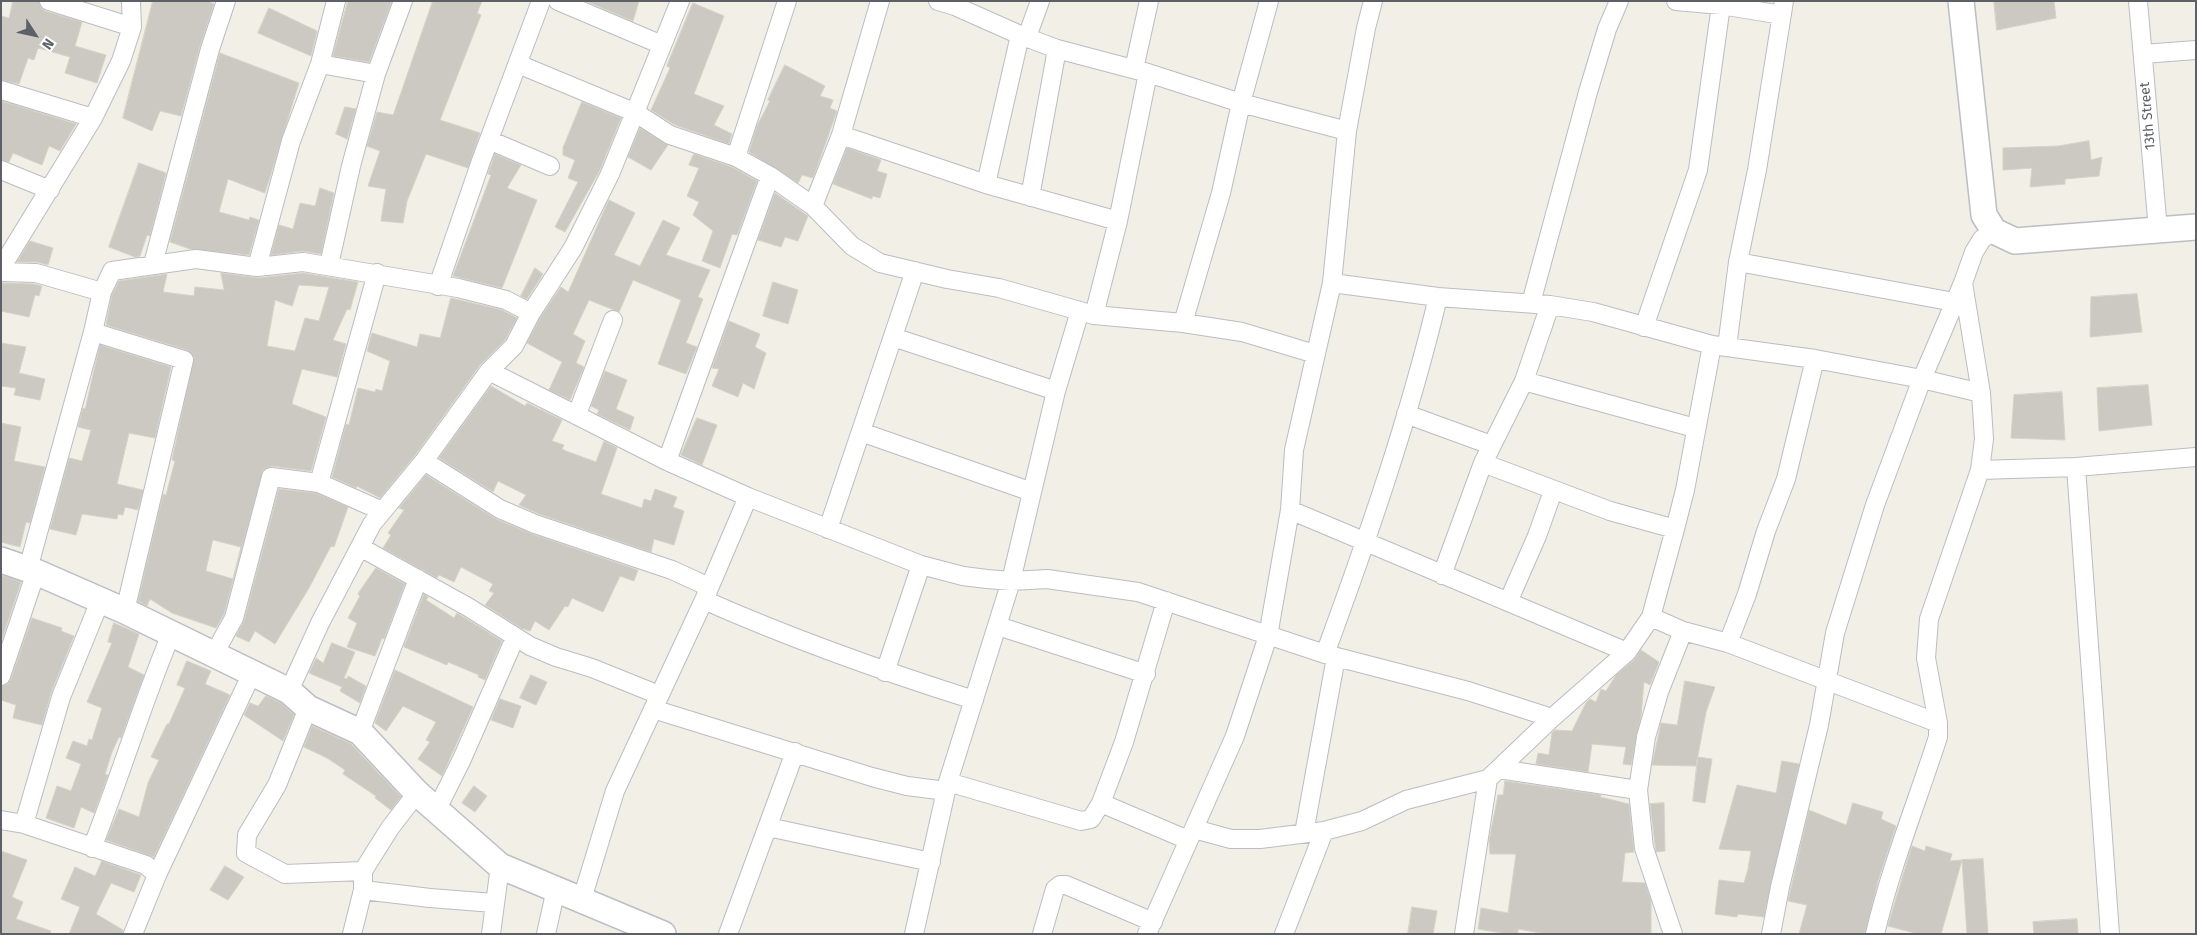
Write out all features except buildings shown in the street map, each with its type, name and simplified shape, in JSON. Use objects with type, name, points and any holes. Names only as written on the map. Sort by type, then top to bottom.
[{"type":"street","points":[[49,1],[132,27]]},
{"type":"street","points":[[102,292],[36,273],[1,270],[93,118],[121,61],[132,27],[131,1]]},
{"type":"street","points":[[153,264],[210,49],[226,1]]},
{"type":"street","points":[[257,267],[291,141],[320,64],[336,1]]},
{"type":"street","points":[[329,265],[351,166],[376,74],[403,1]]},
{"type":"street","points":[[438,286],[489,140],[541,1]]},
{"type":"street","points":[[558,1],[662,44]]},
{"type":"street","points":[[289,691],[320,623],[360,547],[382,511],[424,461],[489,371],[514,346],[531,313],[573,248],[610,174],[680,1]]},
{"type":"street","points":[[736,157],[786,1]]},
{"type":"street","points":[[813,206],[841,135],[880,1]]},
{"type":"street","points":[[986,184],[1024,36],[1040,1]]},
{"type":"street","points":[[914,934],[947,787],[1011,581],[1056,391],[1087,313],[1118,221],[1141,71],[1149,1]]},
{"type":"street","points":[[1184,323],[1221,193],[1241,103],[1269,1]]},
{"type":"street","points":[[1042,934],[1055,889],[1060,884],[1066,885],[1150,928],[1235,736],[1268,636],[1290,510],[1294,450],[1332,283],[1347,131],[1366,28],[1373,1]]},
{"type":"street","points":[[1531,303],[1588,92],[1607,29],[1619,1]]},
{"type":"street","points":[[1464,934],[1494,774],[1552,718],[1627,652],[1651,617],[1685,490],[1695,428],[1719,346],[1757,170],[1783,8],[1676,1]]},
{"type":"street","points":[[1961,1],[1984,215],[1994,231],[2003,237],[2015,241],[2196,228]]},
{"type":"street","name":"13th Street","points":[[2138,1],[2158,230]]},
{"type":"street","points":[[950,3],[1057,49],[1141,71],[1241,103],[1347,131]]},
{"type":"street","points":[[1644,326],[1698,170],[1721,5]]},
{"type":"street","points":[[1030,197],[1057,49]]},
{"type":"street","points":[[2143,54],[2196,50]]},
{"type":"street","points":[[320,64],[376,74]]},
{"type":"street","points":[[518,64],[636,113],[670,135],[736,157],[770,176],[813,206],[852,246],[880,263],[947,279],[999,288],[1087,313],[1184,323],[1242,332],[1315,354]]},
{"type":"street","points":[[1,90],[93,118]]},
{"type":"street","points":[[841,135],[986,184],[1118,221]]},
{"type":"street","points":[[489,140],[550,166]]},
{"type":"street","points":[[1,170],[50,190]]},
{"type":"street","points":[[667,460],[770,176]]},
{"type":"street","points":[[1772,934],[1780,887],[1819,725],[1835,633],[1875,505],[1922,379],[1963,283],[1974,252],[1982,239],[1994,231]]},
{"type":"street","points":[[1,676],[32,571],[102,292],[112,272],[153,264],[196,259],[257,267],[303,262],[458,288],[506,300],[531,313]]},
{"type":"street","points":[[1738,262],[1867,284],[1954,302]]},
{"type":"street","points":[[828,529],[915,271]]},
{"type":"street","points":[[319,483],[377,273]]},
{"type":"street","points":[[1332,283],[1438,297],[1531,303],[1593,312],[1719,346],[1815,359],[1922,379],[1981,393]]},
{"type":"street","points":[[1875,934],[1882,902],[1896,858],[1938,737],[1938,723],[1926,658],[1928,619],[1980,470],[1984,439],[1981,393],[1963,283]]},
{"type":"street","points":[[1304,833],[1330,656],[1406,414],[1438,297]]},
{"type":"street","points":[[1442,574],[1483,463],[1524,381],[1550,305]]},
{"type":"street","points":[[577,414],[613,320]]},
{"type":"street","points":[[93,332],[184,360],[125,611]]},
{"type":"street","points":[[893,337],[1056,391]]},
{"type":"street","points":[[1728,644],[1786,478],[1815,359]]},
{"type":"street","points":[[489,371],[667,460],[748,497],[921,565],[963,576],[1011,581],[1047,579],[1138,592],[1230,621],[1268,636],[1330,656],[1468,691],[1552,718]]},
{"type":"street","points":[[1524,381],[1695,428]]},
{"type":"street","points":[[1406,414],[1492,445]]},
{"type":"street","points":[[861,432],[1032,492]]},
{"type":"street","points":[[1980,470],[2076,467],[2196,457]]},
{"type":"street","points":[[424,461],[506,512],[535,524],[672,570],[706,594],[772,630],[885,672],[974,700]]},
{"type":"street","points":[[1483,463],[1553,491],[1675,529]]},
{"type":"street","points":[[2076,467],[2110,934]]},
{"type":"street","points":[[214,654],[234,618],[271,477],[319,483],[382,511]]},
{"type":"street","points":[[1508,602],[1537,536],[1553,491]]},
{"type":"street","points":[[582,899],[615,791],[706,594],[748,497]]},
{"type":"street","points":[[1290,510],[1627,652]]},
{"type":"street","points":[[360,547],[468,606],[515,638],[556,657],[592,668],[656,702],[795,752],[907,786],[947,787],[1081,821],[1091,819],[1101,803],[1124,742],[1146,674],[1166,601]]},
{"type":"street","points":[[1,560],[32,571],[125,611],[289,691],[308,708],[360,732],[417,793],[500,866],[663,934]]},
{"type":"street","points":[[885,672],[921,565]]},
{"type":"street","points":[[360,732],[418,579]]},
{"type":"street","points":[[24,824],[61,697],[100,601]]},
{"type":"street","points":[[1651,617],[1683,631],[1728,644],[1938,723]]},
{"type":"street","points":[[998,626],[1146,674]]},
{"type":"street","points":[[1673,934],[1644,848],[1638,790],[1646,737],[1659,692],[1683,631]]},
{"type":"street","points":[[92,848],[116,787],[148,690],[171,634]]},
{"type":"street","points":[[436,811],[470,741],[515,638]]},
{"type":"street","points":[[133,934],[157,875],[252,673]]},
{"type":"street","points":[[308,708],[277,785],[246,834],[246,853],[284,874],[363,871]]},
{"type":"street","points":[[728,934],[795,752]]},
{"type":"street","points":[[1101,803],[1191,835],[1231,840],[1260,839],[1324,831],[1362,821],[1406,800],[1494,774],[1638,790]]},
{"type":"street","points":[[352,934],[363,890],[363,871],[390,828],[417,793]]},
{"type":"street","points":[[1,820],[24,824],[146,865],[157,875]]},
{"type":"street","points":[[768,828],[931,862]]},
{"type":"street","points":[[1284,934],[1324,831]]},
{"type":"street","points":[[491,934],[500,866]]},
{"type":"street","points":[[546,934],[556,889]]},
{"type":"street","points":[[363,890],[494,903]]}]
